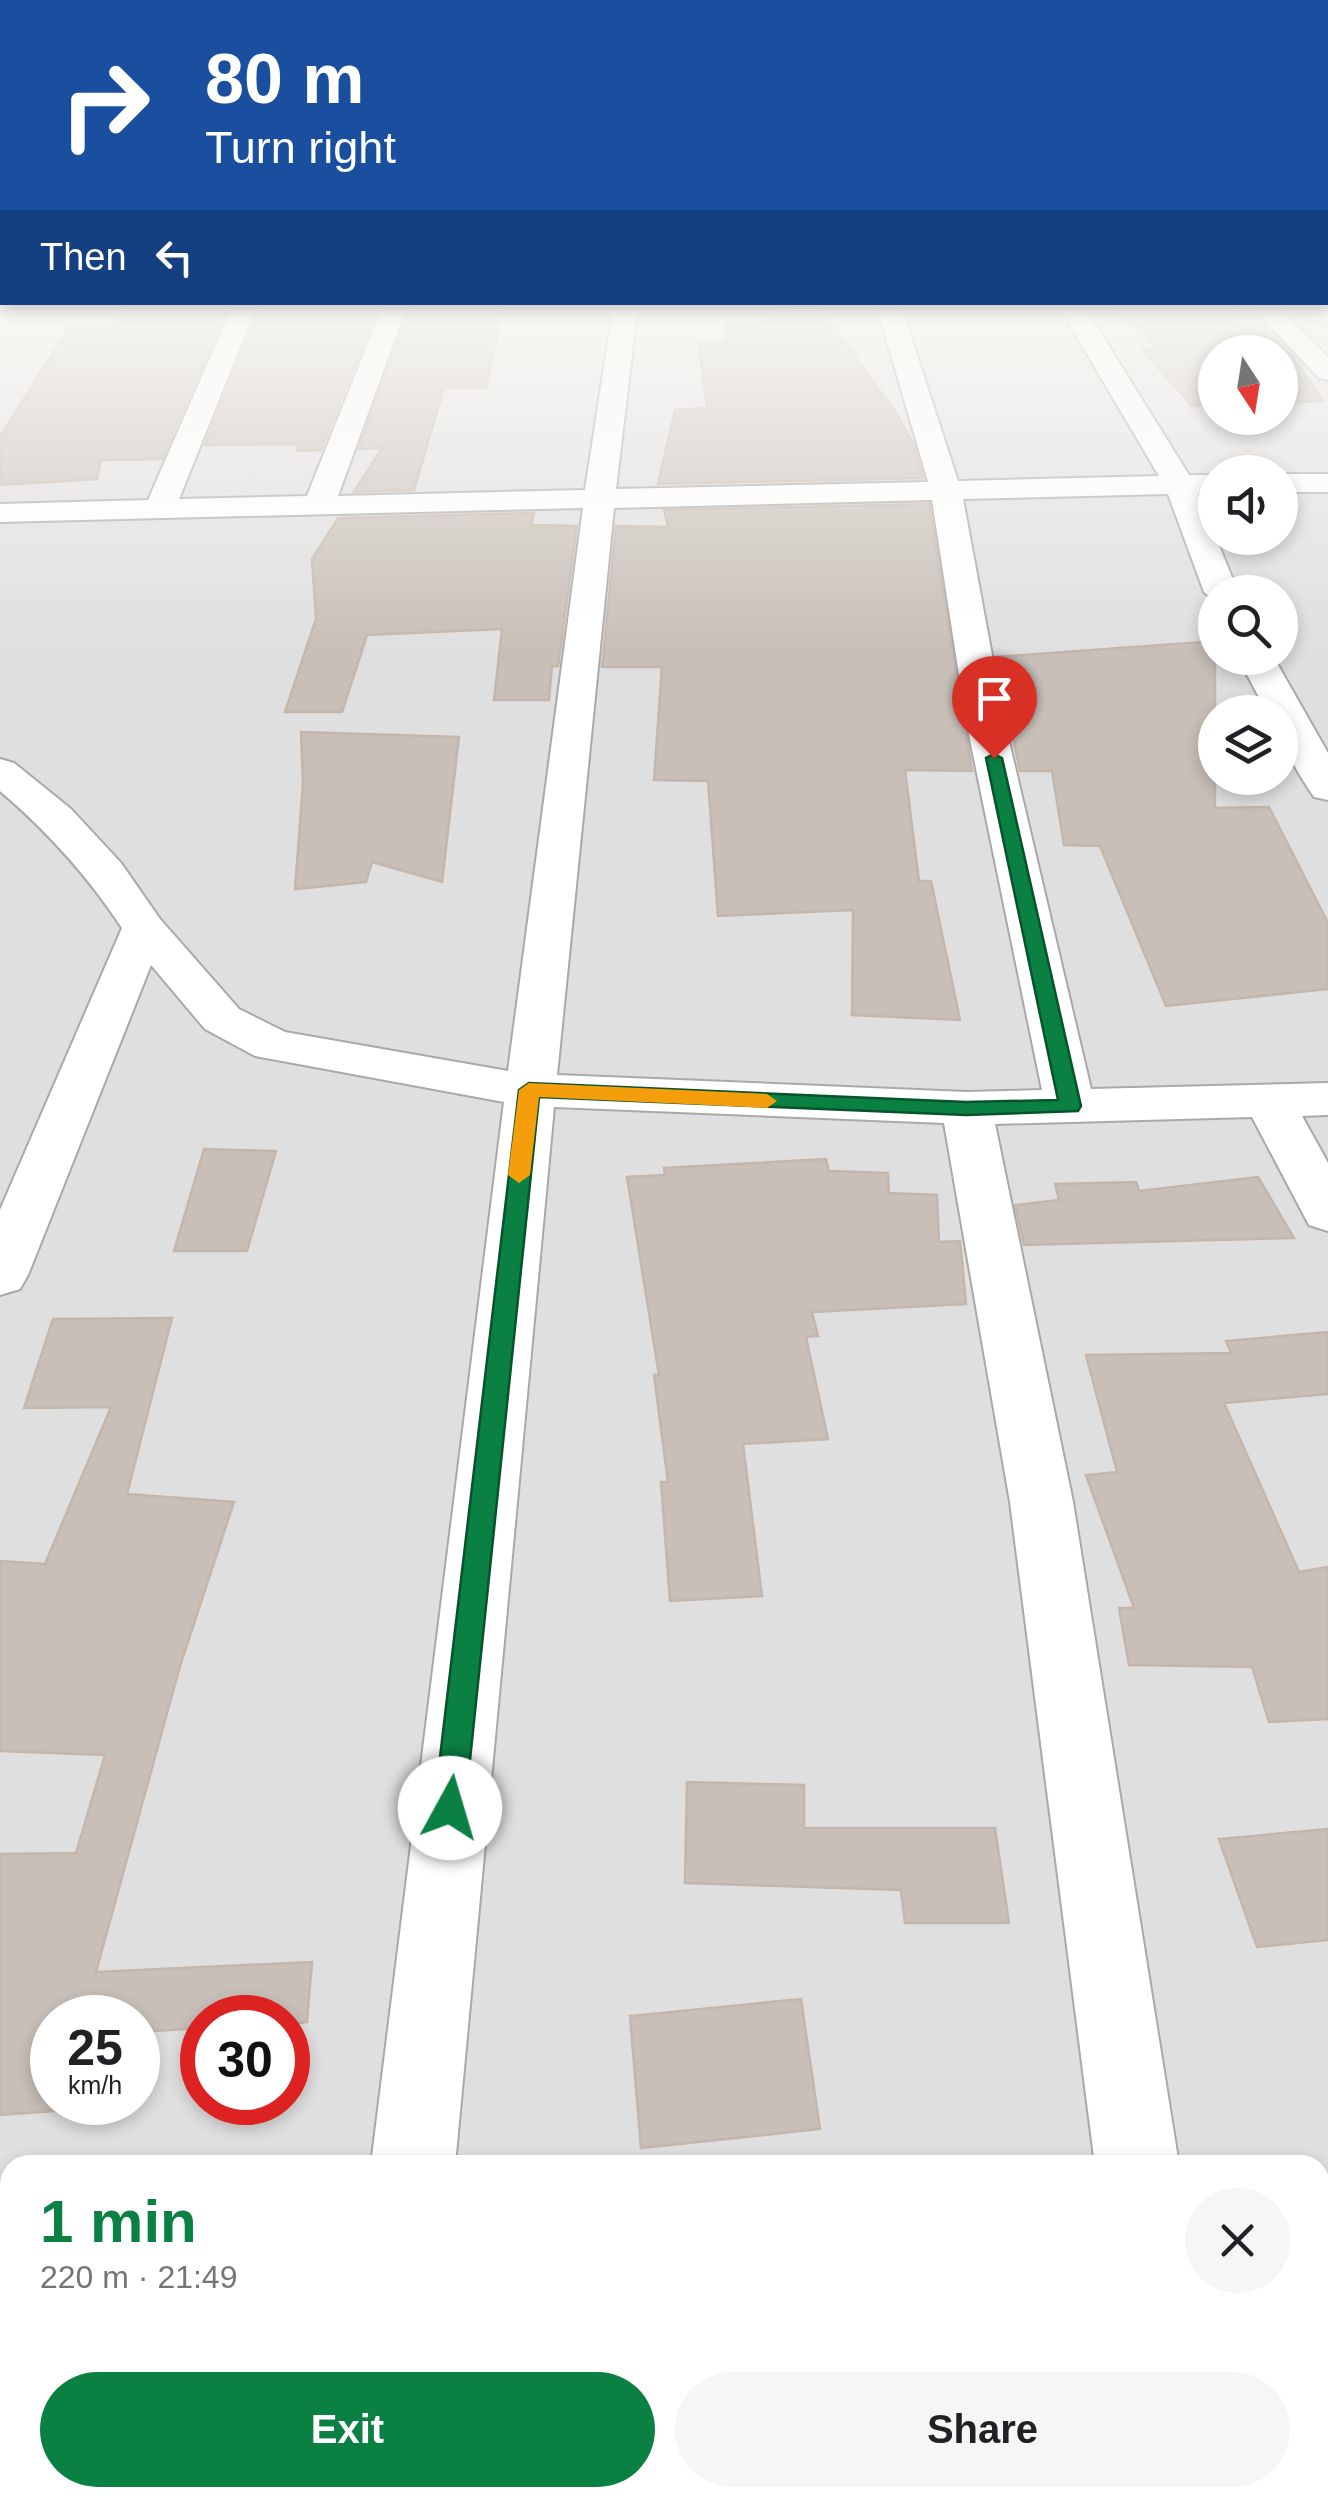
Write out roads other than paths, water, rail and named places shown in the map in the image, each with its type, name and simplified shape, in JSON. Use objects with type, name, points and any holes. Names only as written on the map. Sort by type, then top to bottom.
[{"type":"street","points":[[160,508],[197,420]]},
{"type":"street","points":[[319,506],[352,420]]},
{"type":"street","points":[[414,2155],[470,1610],[609,420]]},
{"type":"street","points":[[924,420],[946,491],[986,720],[1070,1106]]},
{"type":"street","points":[[1140,420],[1179,484],[1214,575]]},
{"type":"street","points":[[1298,483],[1328,483]]},
{"type":"street","points":[[0,513],[1198,484]]},
{"type":"street","points":[[1265,675],[1328,788]]},
{"type":"street","points":[[0,770],[56,818],[94,859],[144,928],[222,1018],[272,1045],[529,1090],[966,1108],[1328,1099]]},
{"type":"street","points":[[0,1275],[144,928]]},
{"type":"street","points":[[1269,1100],[1328,1212]]},
{"type":"street","points":[[966,1108],[999,1249],[1032,1432],[1137,2155]]}]
